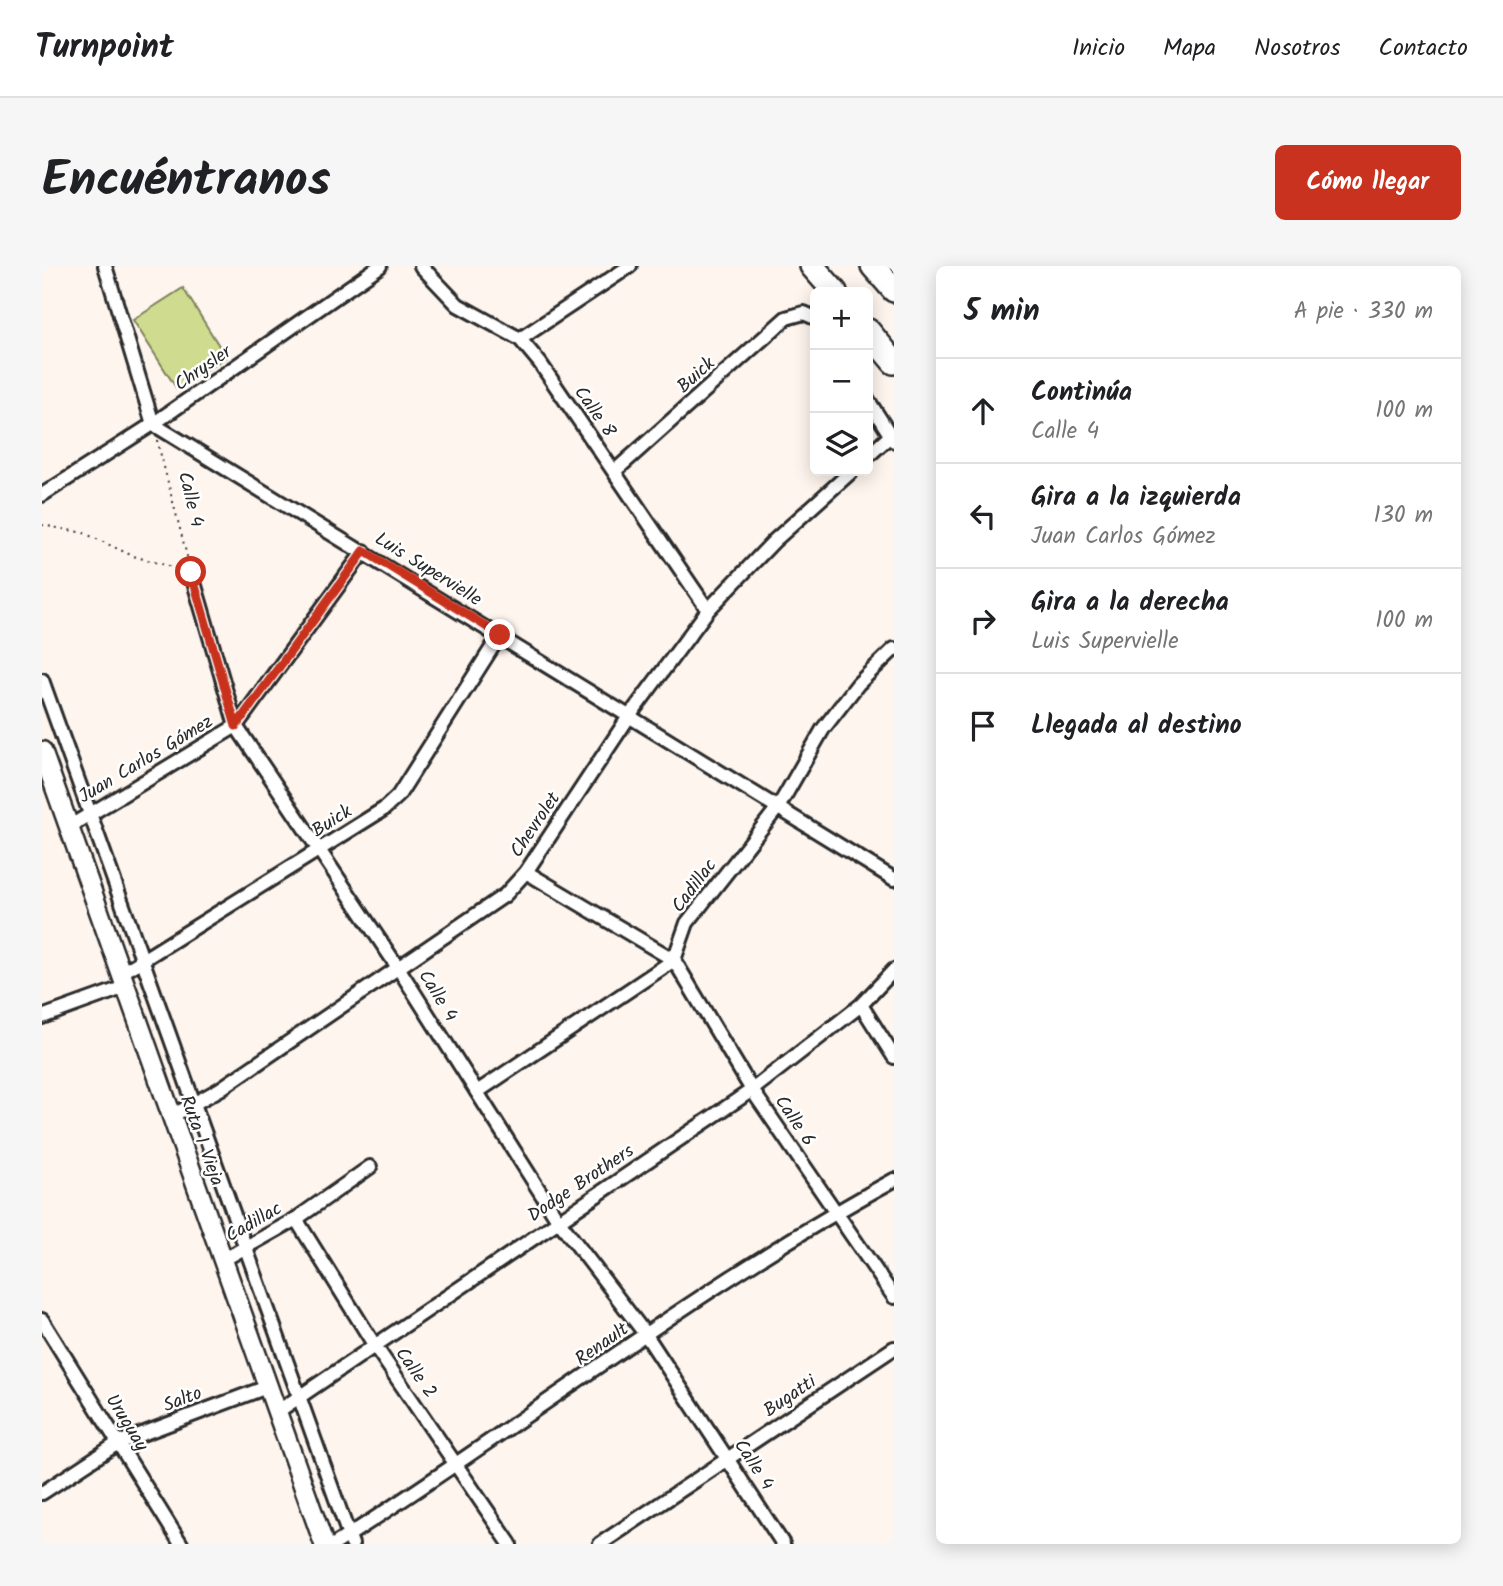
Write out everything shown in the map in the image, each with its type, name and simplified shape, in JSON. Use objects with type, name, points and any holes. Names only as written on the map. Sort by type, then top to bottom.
[{"type":"highway","points":[[812,266],[831,287]]},
{"type":"highway","points":[[873,266],[894,290]]},
{"type":"highway","points":[[873,337],[894,362]]},
{"type":"street","points":[[121,266],[106,270],[153,424]]},
{"type":"street","name":"Chrysler","points":[[42,495],[153,424],[380,266]]},
{"type":"street","name":"Calle 8","points":[[421,266],[458,306],[520,339],[615,471],[708,610]]},
{"type":"street","points":[[520,339],[629,266]]},
{"type":"street","name":"Buick","points":[[615,471],[786,318],[809,315]]},
{"type":"street","points":[[873,408],[892,438],[873,452]]},
{"type":"street","name":"Luis Supervielle","points":[[153,424],[364,551],[894,879]]},
{"type":"street","name":"Chevrolet","points":[[172,1116],[399,968],[505,894],[526,872],[630,715],[708,610],[774,541],[846,476]]},
{"type":"street","name":"Juan Carlos Gómez","points":[[69,827],[236,726],[364,551]]},
{"type":"street","name":"Calle 4","points":[[191,572],[236,726],[399,968],[558,1220],[646,1335],[783,1544]]},
{"type":"street","name":"Buick","points":[[42,1017],[122,980],[143,962],[384,809],[398,796],[500,635]]},
{"type":"street","name":"Cadillac","points":[[674,960],[687,923],[779,806],[823,729],[858,684],[894,649]]},
{"type":"street","points":[[42,680],[350,1540]]},
{"type":"street","name":"Ruta 1 Vieja","points":[[42,751],[324,1544]]},
{"type":"street","points":[[477,1092],[674,960],[526,872]]},
{"type":"street","name":"Calle 6","points":[[674,960],[752,1090],[894,1297]]},
{"type":"street","name":"Dodge Brothers","points":[[277,1412],[752,1090],[861,1005],[894,970]]},
{"type":"street","points":[[861,1005],[894,1057]]},
{"type":"street","name":"Cadillac","points":[[223,1260],[296,1219],[370,1167]]},
{"type":"street","name":"Renault","points":[[335,1544],[350,1540],[646,1335],[836,1212],[894,1180]]},
{"type":"street","name":"Calle 2","points":[[296,1219],[375,1346],[510,1544]]},
{"type":"street","name":"Uruguay","points":[[42,1321],[181,1544]]},
{"type":"street","name":"Bugatti","points":[[600,1544],[894,1348]]},
{"type":"street","name":"Salto","points":[[42,1493],[118,1443],[267,1387]]},
{"type":"path","name":"Calle 4","points":[[153,424],[191,572]]},
{"type":"path","points":[[42,524],[84,533],[133,556],[191,572]]},
{"type":"green space","points":[[183,288],[226,357],[177,389],[133,320]]},
{"type":"route","points":[[191,572],[236,726],[364,551],[500,635]]}]
